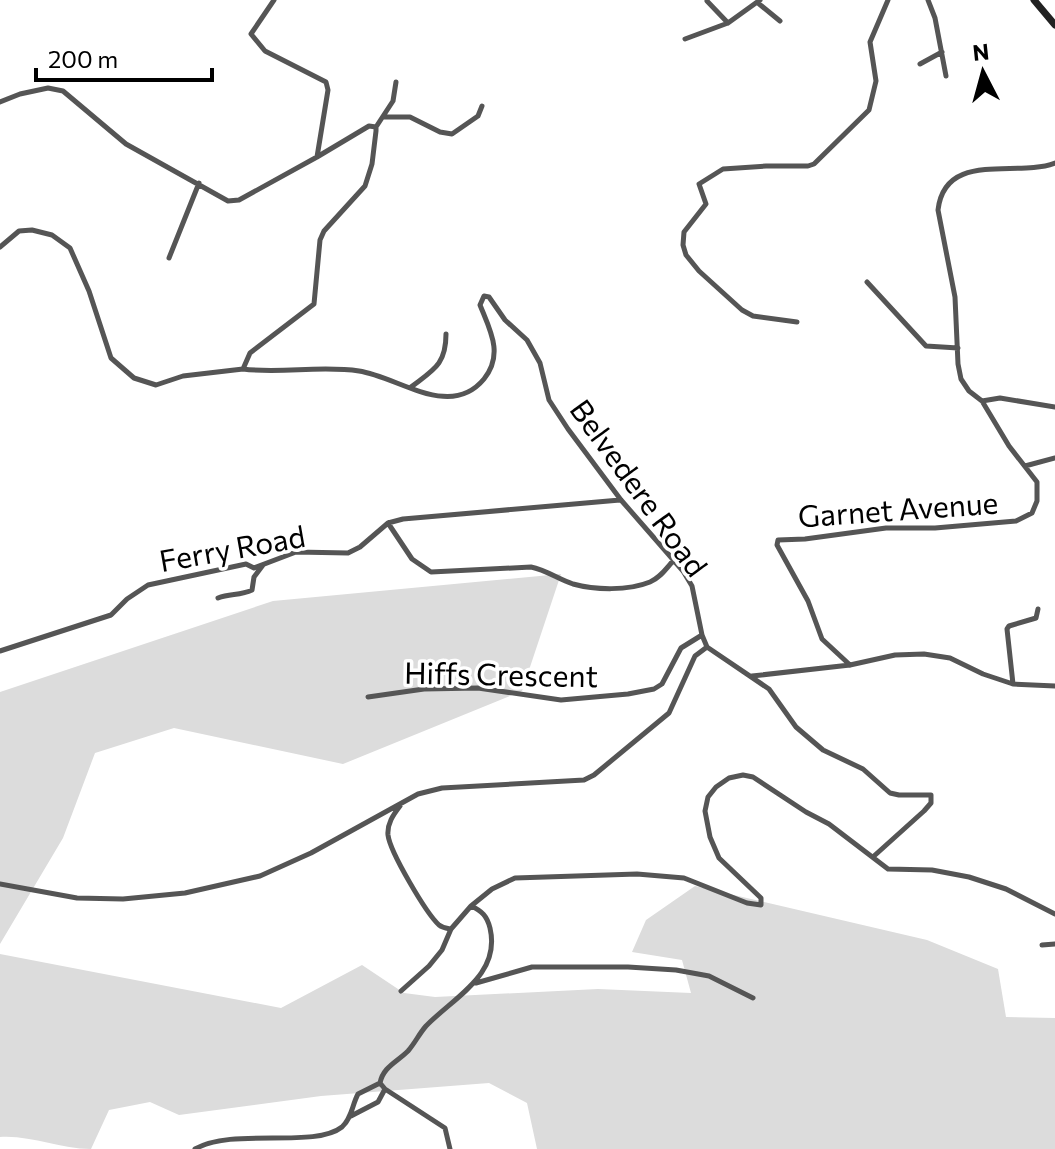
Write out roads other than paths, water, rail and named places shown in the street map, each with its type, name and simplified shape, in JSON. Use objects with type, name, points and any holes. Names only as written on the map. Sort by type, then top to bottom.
[{"type":"main road","points":[[1034,0],[1055,25]]},
{"type":"street","points":[[274,0],[251,34],[265,51],[322,77],[326,82],[328,90],[317,157]]},
{"type":"street","points":[[797,322],[753,316],[742,310],[686,255],[684,232],[706,204],[699,184],[723,169],[814,164],[869,110],[876,81],[870,42],[888,0]]},
{"type":"street","points":[[928,0],[935,18],[946,76]]},
{"type":"street","points":[[707,1],[728,23]]},
{"type":"street","points":[[685,39],[728,23],[759,1],[780,21]]},
{"type":"street","points":[[920,64],[942,52]]},
{"type":"street","points":[[243,369],[250,353],[314,304],[320,240],[324,231],[365,186],[372,164],[376,127],[393,101],[396,82]]},
{"type":"street","points":[[0,102],[48,88],[63,91],[126,144],[228,201],[239,200],[369,126],[376,127]]},
{"type":"street","points":[[384,117],[410,117],[440,132],[452,134],[478,116],[482,106]]},
{"type":"street","name":"Garnet Avenue","points":[[850,665],[822,639],[808,601],[777,545],[778,540],[849,535],[886,528],[935,528],[1016,521],[1032,513],[1037,501],[1037,482],[982,401],[969,391],[961,379],[955,297],[938,210],[939,197],[952,180],[972,172],[1055,163]]},
{"type":"street","points":[[169,258],[199,183]]},
{"type":"street","name":"Belvedere Road","points":[[0,247],[19,231],[32,230],[52,235],[70,248],[89,291],[111,358],[134,378],[156,385],[183,376],[243,369],[343,369],[364,372],[447,398],[470,391],[491,370],[495,353],[493,333],[480,305],[484,296],[489,297],[505,320],[527,340],[540,363],[549,400],[621,500],[692,586],[707,647]]},
{"type":"street","points":[[867,282],[926,346],[958,348]]},
{"type":"street","points":[[410,388],[441,362],[446,350],[446,334]]},
{"type":"street","points":[[982,401],[1000,398],[1055,407]]},
{"type":"street","points":[[1025,466],[1055,458]]},
{"type":"street","points":[[621,500],[403,519],[388,523],[412,559],[431,572],[531,567],[546,570],[571,583],[619,588],[649,583],[673,561]]},
{"type":"street","name":"Ferry Road","points":[[0,651],[111,615],[148,585],[246,564],[254,568],[296,552],[348,553],[388,523]]},
{"type":"street","points":[[218,598],[252,590],[254,577],[264,564]]},
{"type":"street","points":[[1013,684],[1007,627],[1036,618],[1038,609]]},
{"type":"street","name":"Hiffs Crescent","points":[[368,697],[424,689],[478,688],[561,700],[628,694],[654,689],[662,684],[681,648],[702,635]]},
{"type":"street","points":[[0,884],[77,898],[123,899],[185,893],[260,876],[311,853],[418,794],[442,788],[576,782],[594,775],[669,713],[695,656],[707,647],[769,689],[796,727],[823,750],[863,769],[890,793],[931,795],[931,803],[924,811],[874,856]]},
{"type":"street","points":[[751,676],[850,665],[895,655],[924,654],[950,658],[1013,684],[1055,686]]},
{"type":"street","points":[[401,991],[442,950],[451,929],[471,906],[492,889],[515,878],[637,874],[684,878],[747,903],[761,905],[761,898],[719,858],[710,837],[705,811],[708,797],[716,787],[729,778],[743,775],[753,777],[874,856],[888,869],[932,870],[969,877],[1006,889],[1055,914]]},
{"type":"street","points":[[403,803],[391,818],[388,834],[391,846],[421,900],[440,926],[451,929]]},
{"type":"street","points":[[380,1083],[382,1074],[406,1053],[428,1024],[475,983],[489,962],[493,939],[489,922],[482,911],[471,906]]},
{"type":"street","points":[[1042,945],[1055,944]]},
{"type":"street","points":[[475,983],[532,967],[594,965],[709,976],[753,998]]},
{"type":"street","points":[[380,1083],[445,1128],[450,1149]]},
{"type":"street","points":[[351,1116],[358,1094],[380,1083]]},
{"type":"street","points":[[195,1149],[210,1142],[313,1137],[338,1130],[351,1116],[378,1102],[385,1089]]}]
